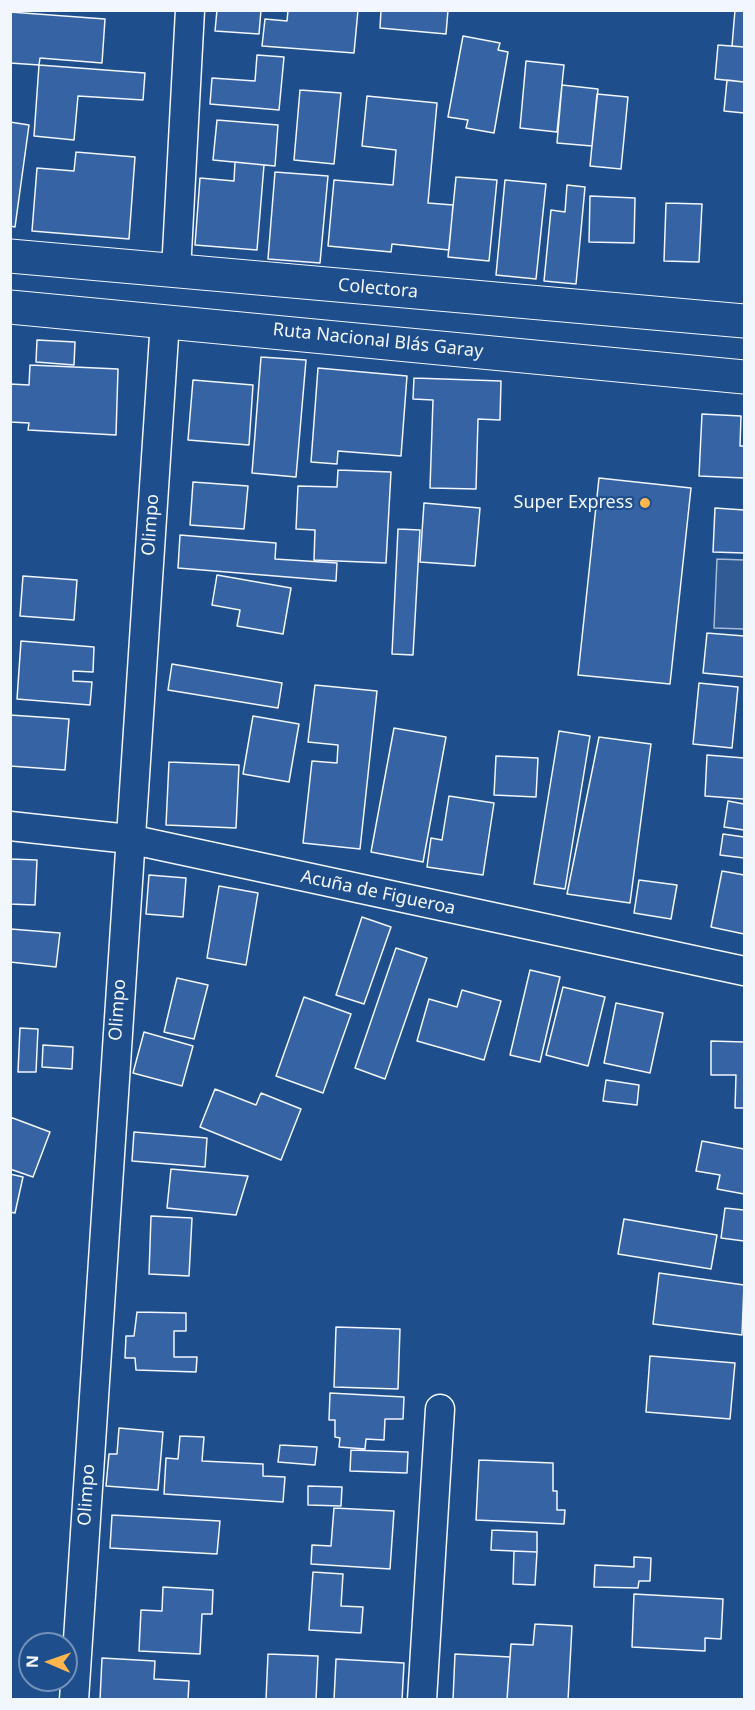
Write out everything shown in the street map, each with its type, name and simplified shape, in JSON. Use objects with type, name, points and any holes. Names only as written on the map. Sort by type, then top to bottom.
[{"type":"main road","name":"Colectora","points":[[10,256],[744,321]]},
{"type":"main road","name":"Ruta Nacional Blás Garay","points":[[10,307],[744,377]]},
{"type":"street","points":[[176,271],[190,10]]},
{"type":"street","name":"Olimpo","points":[[74,1700],[129,839],[165,321]]},
{"type":"street","name":"Acuña de Figueroa","points":[[10,826],[129,839],[744,971]]},
{"type":"street","points":[[422,1700],[440,1408]]},
{"type":"shaded area","points":[[717,559],[744,560],[744,629],[714,628]]},
{"type":"building","points":[[217,10],[261,10],[259,34],[215,31]]},
{"type":"building","points":[[288,10],[358,10],[354,53],[262,46],[265,19],[287,21]]},
{"type":"building","points":[[381,10],[448,10],[446,34],[380,28]]},
{"type":"building","points":[[735,10],[744,10],[744,47],[732,46]]},
{"type":"building","points":[[10,12],[105,19],[102,63],[40,58],[39,65],[10,63]]},
{"type":"building","points":[[463,36],[500,43],[498,50],[508,52],[494,133],[466,128],[468,120],[448,117]]},
{"type":"building","points":[[718,45],[744,47],[744,82],[715,79]]},
{"type":"building","points":[[257,55],[284,57],[279,110],[210,104],[212,78],[255,81]]},
{"type":"building","points":[[526,61],[564,65],[557,132],[520,128]]},
{"type":"building","points":[[39,65],[145,73],[143,100],[78,96],[74,140],[34,136]]},
{"type":"building","points":[[727,80],[744,82],[744,113],[724,111]]},
{"type":"building","points":[[562,85],[598,89],[592,146],[557,143]]},
{"type":"building","points":[[300,90],[341,93],[334,164],[294,160]]},
{"type":"building","points":[[597,94],[628,97],[621,169],[590,166]]},
{"type":"building","points":[[367,96],[437,103],[428,203],[453,205],[449,250],[392,244],[391,252],[328,246],[334,180],[393,185],[396,150],[362,146]]},
{"type":"building","points":[[217,120],[278,125],[275,166],[213,160]]},
{"type":"building","points":[[10,122],[29,125],[15,227],[10,226]]},
{"type":"building","points":[[76,152],[135,157],[129,239],[32,231],[37,168],[74,171]]},
{"type":"building","points":[[235,162],[264,165],[257,250],[195,245],[200,178],[234,181]]},
{"type":"building","points":[[275,172],[328,176],[320,263],[268,259]]},
{"type":"building","points":[[456,177],[497,180],[489,261],[448,257]]},
{"type":"building","points":[[505,180],[546,184],[536,279],[496,275]]},
{"type":"building","points":[[567,185],[585,187],[576,284],[544,281],[551,210],[565,212]]},
{"type":"building","points":[[590,196],[635,198],[634,243],[589,242]]},
{"type":"building","points":[[666,203],[702,204],[699,262],[664,261]]},
{"type":"building","points":[[37,340],[75,342],[74,365],[36,362]]},
{"type":"building","points":[[261,357],[306,360],[296,477],[252,473]]},
{"type":"building","points":[[30,365],[118,369],[116,435],[28,430],[29,423],[10,422],[10,384],[29,385]]},
{"type":"building","points":[[318,368],[407,376],[401,456],[338,451],[337,464],[311,462]]},
{"type":"building","points":[[414,378],[501,381],[500,420],[478,419],[476,489],[430,488],[433,400],[413,399]]},
{"type":"building","points":[[193,380],[253,385],[249,445],[188,440]]},
{"type":"building","points":[[702,414],[741,416],[740,446],[744,446],[744,478],[699,476]]},
{"type":"building","points":[[338,470],[391,472],[386,563],[314,560],[315,530],[296,529],[298,486],[337,487]]},
{"type":"building","points":[[599,478],[691,488],[670,684],[578,675]]},
{"type":"building","points":[[193,482],[248,486],[244,529],[190,525]]},
{"type":"building","points":[[424,503],[480,508],[475,566],[420,562]]},
{"type":"building","points":[[715,508],[744,510],[744,553],[713,552]]},
{"type":"building","points":[[398,529],[420,530],[413,655],[392,654]]},
{"type":"building","points":[[180,535],[276,543],[275,559],[337,563],[336,581],[178,568]]},
{"type":"building","points":[[217,575],[291,588],[283,634],[237,626],[240,610],[212,605]]},
{"type":"building","points":[[23,576],[77,580],[74,620],[20,616]]},
{"type":"building","points":[[707,633],[744,636],[744,677],[703,673]]},
{"type":"building","points":[[21,641],[94,647],[93,672],[73,671],[73,681],[92,682],[90,705],[17,699]]},
{"type":"building","points":[[172,664],[282,683],[278,708],[168,690]]},
{"type":"building","points":[[699,683],[738,687],[732,748],[693,744]]},
{"type":"building","points":[[315,685],[377,691],[360,849],[303,843],[312,761],[337,763],[338,745],[308,742]]},
{"type":"building","points":[[10,715],[69,719],[65,770],[10,766]]},
{"type":"building","points":[[253,716],[299,724],[289,782],[243,774]]},
{"type":"building","points":[[394,728],[446,737],[423,862],[371,852]]},
{"type":"building","points":[[559,731],[590,736],[565,889],[534,884]]},
{"type":"building","points":[[599,737],[651,744],[630,903],[567,894]]},
{"type":"building","points":[[707,755],[744,758],[744,799],[705,796]]},
{"type":"building","points":[[496,756],[538,758],[536,797],[494,795]]},
{"type":"building","points":[[169,762],[239,765],[236,828],[166,825]]},
{"type":"building","points":[[449,796],[494,803],[483,875],[427,867],[431,838],[442,840]]},
{"type":"building","points":[[728,801],[744,804],[744,830],[724,827]]},
{"type":"building","points":[[723,834],[744,837],[744,858],[720,855]]},
{"type":"building","points":[[10,859],[37,860],[35,905],[10,904]]},
{"type":"building","points":[[722,871],[744,875],[744,934],[711,927]]},
{"type":"building","points":[[149,875],[186,878],[183,917],[146,914]]},
{"type":"building","points":[[639,880],[677,885],[671,919],[634,913]]},
{"type":"building","points":[[219,886],[258,893],[246,965],[207,958]]},
{"type":"building","points":[[362,917],[391,927],[364,1004],[336,995]]},
{"type":"building","points":[[11,929],[60,933],[56,967],[10,962]]},
{"type":"building","points":[[396,948],[427,958],[385,1079],[355,1068]]},
{"type":"building","points":[[530,970],[560,977],[540,1062],[510,1055]]},
{"type":"building","points":[[177,978],[208,985],[194,1039],[164,1032]]},
{"type":"building","points":[[563,987],[605,997],[588,1066],[546,1055]]},
{"type":"building","points":[[462,990],[501,1001],[484,1060],[417,1041],[429,999],[457,1007]]},
{"type":"building","points":[[304,997],[351,1014],[323,1093],[276,1076]]},
{"type":"building","points":[[616,1003],[663,1013],[650,1073],[604,1063]]},
{"type":"building","points":[[20,1028],[38,1029],[36,1072],[18,1072]]},
{"type":"building","points":[[144,1032],[193,1046],[182,1086],[133,1073]]},
{"type":"building","points":[[711,1041],[744,1042],[744,1108],[735,1108],[736,1075],[711,1075]]},
{"type":"building","points":[[43,1045],[73,1047],[72,1069],[42,1067]]},
{"type":"building","points":[[606,1080],[639,1085],[637,1105],[603,1101]]},
{"type":"building","points":[[215,1089],[256,1105],[261,1093],[301,1109],[281,1160],[200,1127]]},
{"type":"building","points":[[10,1117],[50,1132],[33,1177],[10,1169]]},
{"type":"building","points":[[134,1132],[207,1138],[205,1167],[132,1161]]},
{"type":"building","points":[[702,1141],[744,1149],[744,1194],[717,1189],[720,1175],[696,1171]]},
{"type":"building","points":[[171,1169],[248,1176],[236,1215],[167,1208]]},
{"type":"building","points":[[10,1174],[23,1177],[15,1213],[10,1212]]},
{"type":"building","points":[[725,1208],[744,1210],[744,1241],[721,1238]]},
{"type":"building","points":[[151,1216],[192,1218],[189,1276],[149,1274]]},
{"type":"building","points":[[624,1219],[717,1235],[711,1269],[618,1254]]},
{"type":"building","points":[[659,1273],[744,1285],[742,1335],[653,1324]]},
{"type":"building","points":[[137,1312],[186,1313],[186,1331],[174,1331],[174,1357],[197,1357],[196,1372],[136,1370],[135,1358],[125,1358],[126,1336],[134,1336]]},
{"type":"building","points":[[336,1327],[400,1329],[398,1389],[334,1387]]},
{"type":"building","points":[[650,1356],[735,1363],[730,1419],[646,1412]]},
{"type":"building","points":[[330,1393],[404,1397],[403,1419],[385,1419],[384,1440],[366,1439],[365,1449],[339,1447],[340,1438],[335,1437],[335,1420],[329,1420]]},
{"type":"building","points":[[119,1428],[163,1432],[158,1490],[106,1486],[109,1454],[117,1454]]},
{"type":"building","points":[[180,1436],[204,1437],[202,1461],[263,1464],[263,1476],[285,1477],[283,1502],[164,1494],[166,1458],[178,1459]]},
{"type":"building","points":[[280,1445],[317,1447],[315,1465],[278,1462]]},
{"type":"building","points":[[351,1450],[408,1452],[407,1473],[350,1471]]},
{"type":"building","points":[[479,1460],[553,1463],[553,1491],[557,1491],[557,1510],[565,1510],[564,1524],[476,1520]]},
{"type":"building","points":[[308,1486],[342,1487],[341,1506],[308,1505]]},
{"type":"building","points":[[334,1508],[394,1511],[390,1569],[311,1564],[312,1545],[331,1546]]},
{"type":"building","points":[[112,1515],[220,1521],[217,1554],[110,1548]]},
{"type":"building","points":[[492,1530],[537,1532],[537,1552],[491,1550]]},
{"type":"building","points":[[514,1551],[537,1552],[535,1585],[513,1584]]},
{"type":"building","points":[[634,1557],[651,1558],[650,1581],[639,1581],[638,1588],[594,1587],[595,1565],[634,1567]]},
{"type":"building","points":[[313,1572],[343,1574],[341,1606],[363,1607],[361,1633],[309,1630]]},
{"type":"building","points":[[163,1587],[213,1590],[212,1614],[202,1614],[200,1654],[139,1651],[141,1610],[162,1611]]},
{"type":"building","points":[[634,1594],[723,1599],[721,1639],[705,1638],[705,1651],[632,1647]]},
{"type":"building","points":[[535,1624],[572,1626],[568,1700],[507,1700],[511,1644],[533,1645]]},
{"type":"building","points":[[268,1654],[318,1656],[316,1700],[266,1700]]},
{"type":"building","points":[[455,1654],[510,1657],[507,1700],[453,1700]]},
{"type":"building","points":[[102,1658],[155,1661],[154,1679],[189,1681],[188,1700],[100,1700]]},
{"type":"building","points":[[336,1659],[404,1663],[402,1700],[334,1700]]},
{"type":"place","name":"Super Express","points":[[645,503]]}]
